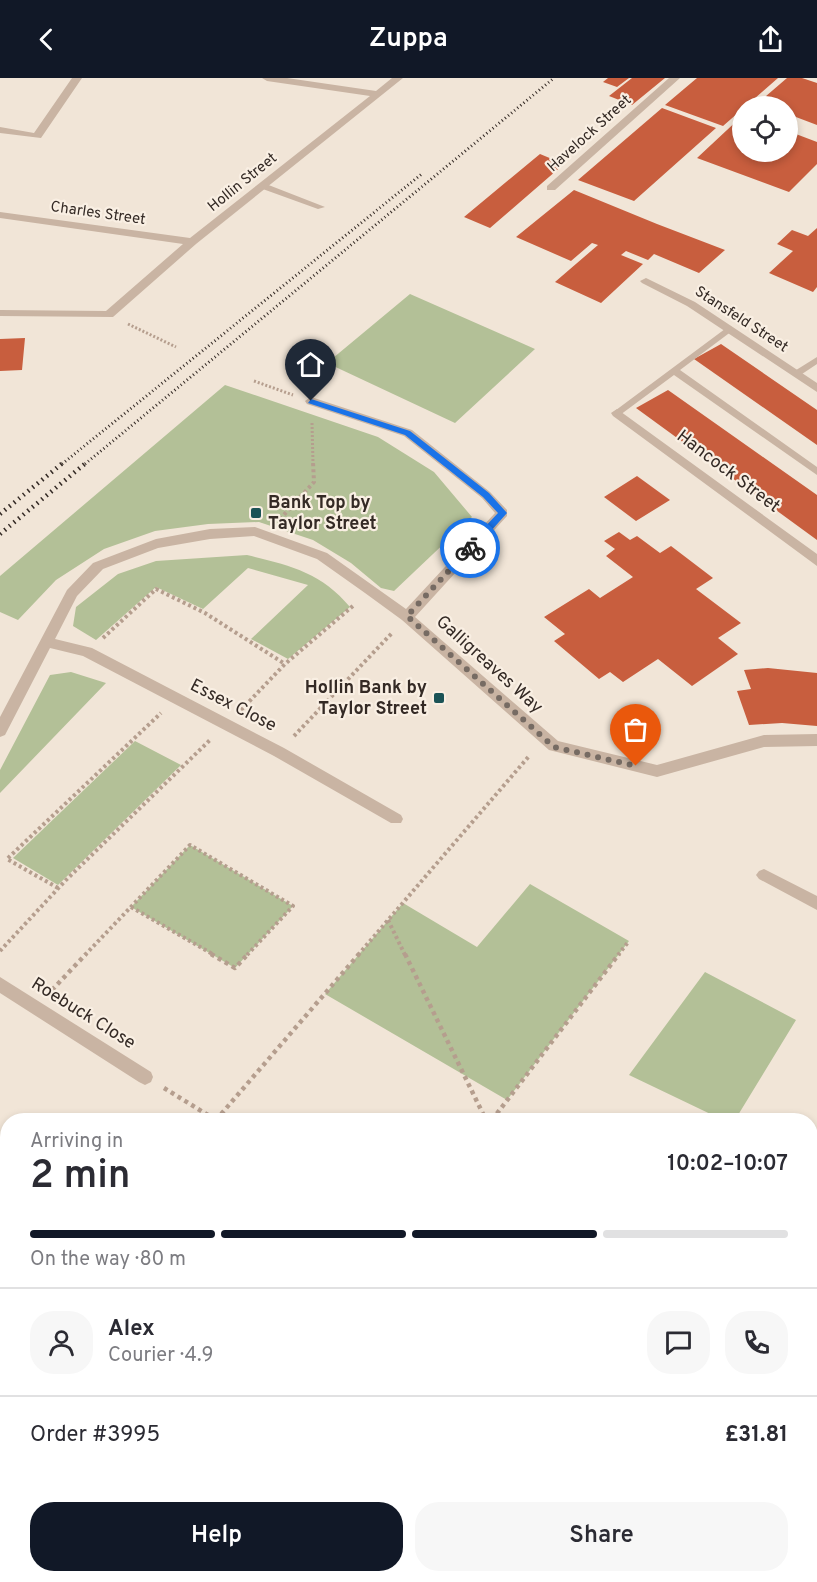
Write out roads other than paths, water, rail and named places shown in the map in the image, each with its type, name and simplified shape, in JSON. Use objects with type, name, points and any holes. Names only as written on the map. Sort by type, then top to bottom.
[{"type":"street","points":[[0,130],[37,136],[77,78]]},
{"type":"street","points":[[267,78],[378,94]]},
{"type":"street","name":"Hollin Street","points":[[0,313],[109,315],[192,242],[398,78]]},
{"type":"street","name":"Havelock Street","points":[[551,188],[675,78]]},
{"type":"street","name":"Charles Street","points":[[0,215],[192,242]]},
{"type":"street","name":"Stansfeld Street","points":[[646,281],[691,304],[817,388]]},
{"type":"street","points":[[311,401],[408,433],[486,495],[502,513],[407,616]]},
{"type":"street","name":"Hancock Street","points":[[617,413],[817,561]]},
{"type":"street","name":"Galligreaves Way","points":[[0,731],[72,593],[98,566],[156,544],[210,534],[255,531],[322,556],[407,616],[554,747],[657,771],[764,741],[817,740]]},
{"type":"street","name":"Essex Close","points":[[46,642],[87,652],[279,752],[396,819]]},
{"type":"street","points":[[764,875],[817,904]]},
{"type":"street","name":"Roebuck Close","points":[[0,984],[145,1077]]},
{"type":"lane","points":[[263,186],[321,207]]},
{"type":"lane","points":[[617,413],[729,329]]},
{"type":"lane","points":[[796,374],[817,360]]},
{"type":"lane","points":[[674,370],[817,472]]},
{"type":"railway","points":[[85,464],[554,78]]},
{"type":"railway","points":[[62,464],[423,173]]},
{"type":"railway","points":[[0,514],[64,462]]},
{"type":"railway","points":[[0,534],[87,462]]},
{"type":"place","name":"Bank Top by Taylor Street","points":[[256,513]]},
{"type":"place","name":"Hollin Bank by Taylor Street","points":[[439,698]]}]
